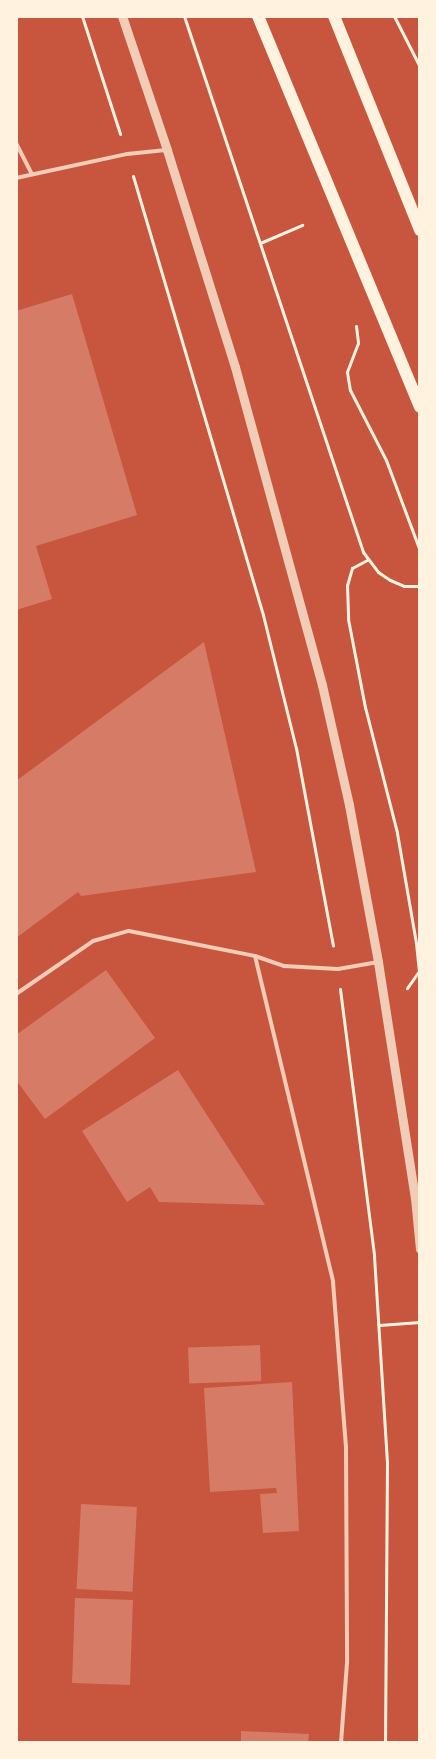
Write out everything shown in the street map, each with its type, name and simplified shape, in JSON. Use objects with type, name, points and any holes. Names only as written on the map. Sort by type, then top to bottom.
[{"type":"main road","points":[[258,16],[420,407]]},
{"type":"main road","points":[[334,16],[420,230]]},
{"type":"street","points":[[122,16],[167,150],[234,367],[322,685],[349,805],[378,962],[415,1198],[420,1249]]},
{"type":"lane","points":[[16,144],[32,174]]},
{"type":"lane","points":[[16,178],[127,154],[167,150]]},
{"type":"lane","points":[[16,994],[93,941],[129,930],[254,956],[284,966],[338,969],[378,962]]},
{"type":"lane","points":[[254,956],[333,1282],[346,1449],[348,1663],[341,1743]]},
{"type":"path","points":[[82,16],[127,154],[263,615],[296,748],[338,969],[374,1256],[379,1325],[387,1462],[385,1743]]},
{"type":"path","points":[[184,16],[367,560],[378,572],[390,580],[404,586],[420,586]]},
{"type":"path","points":[[394,16],[420,67]]},
{"type":"path","points":[[260,243],[302,225]]},
{"type":"path","points":[[356,326],[358,343],[347,372],[350,390],[386,460],[420,551]]},
{"type":"path","points":[[367,560],[352,568],[347,585],[348,619],[365,707],[397,833],[416,942],[420,980]]},
{"type":"path","points":[[386,1016],[419,971]]},
{"type":"path","points":[[379,1325],[420,1322]]},
{"type":"building","points":[[72,294],[137,515],[36,546],[52,599],[16,610],[16,311]]},
{"type":"building","points":[[204,642],[256,872],[81,896],[78,892],[16,938],[16,781]]},
{"type":"building","points":[[106,970],[155,1038],[45,1119],[16,1080],[16,1035]]},
{"type":"building","points":[[178,1070],[265,1205],[159,1202],[150,1187],[127,1202],[82,1131]]},
{"type":"building","points":[[260,1345],[261,1381],[189,1383],[188,1348]]},
{"type":"building","points":[[292,1382],[299,1531],[263,1533],[260,1494],[277,1493],[276,1488],[210,1492],[204,1388]]},
{"type":"building","points":[[81,1504],[137,1507],[132,1592],[77,1589]]},
{"type":"building","points":[[75,1598],[133,1600],[130,1685],[72,1683]]},
{"type":"building","points":[[241,1731],[309,1734],[308,1743],[241,1743]]}]
